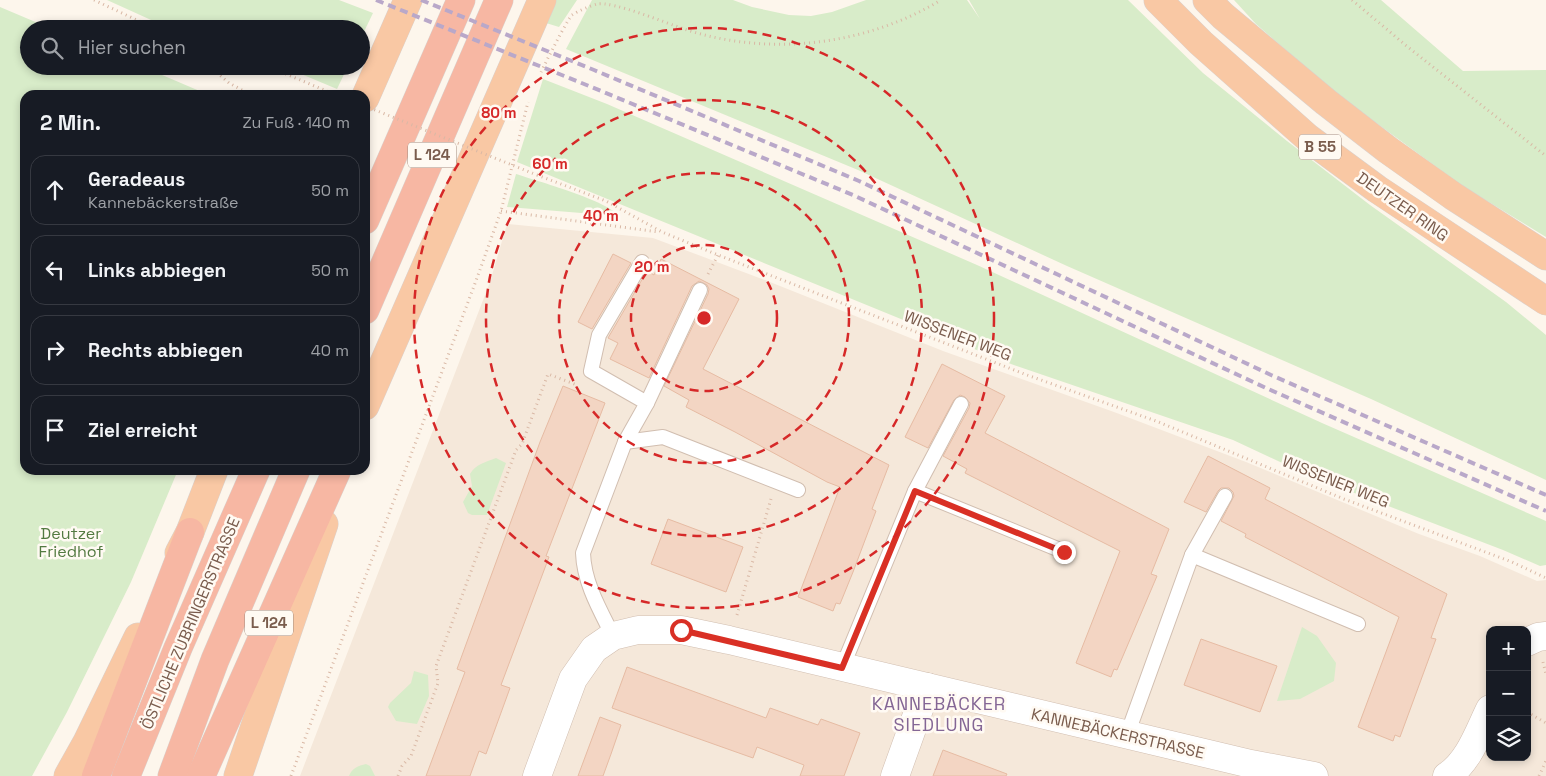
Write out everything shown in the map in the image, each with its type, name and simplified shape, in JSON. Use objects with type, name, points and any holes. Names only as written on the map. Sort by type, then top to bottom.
[{"type":"highway","points":[[369,90],[408,0]]},
{"type":"highway","name":"L 124","points":[[370,209],[461,0]]},
{"type":"highway","name":"L 124","points":[[370,298],[499,0]]},
{"type":"highway","points":[[370,395],[542,0]]},
{"type":"highway","name":"DEUTZER RING","points":[[1158,0],[1202,43],[1308,138],[1376,189],[1546,302]]},
{"type":"highway","name":"B 55","points":[[1207,0],[1222,16],[1326,102],[1388,150],[1453,196],[1546,256]]},
{"type":"highway","points":[[96,776],[212,475]]},
{"type":"highway","name":"ÖSTLICHE ZUBRINGERSTRASSE","points":[[126,776],[178,648],[254,475]]},
{"type":"highway","name":"L 124","points":[[172,776],[214,660],[294,475]]},
{"type":"highway","name":"L 124","points":[[201,776],[335,475]]},
{"type":"highway","points":[[238,776],[340,475]]},
{"type":"highway","points":[[68,776],[87,742],[190,532]]},
{"type":"street","name":"KANNEBÄCKERSTRASSE","points":[[538,776],[573,679],[594,649],[613,636],[638,630],[681,630],[729,640],[1127,734],[1248,770],[1314,776]]},
{"type":"street","points":[[1531,640],[1546,636]]},
{"type":"street","points":[[895,776],[927,687]]},
{"type":"street","points":[[1447,776],[1456,770],[1473,744],[1487,716]]},
{"type":"lane","points":[[642,262],[599,335],[591,371],[647,404]]},
{"type":"lane","points":[[613,636],[591,590],[583,567],[583,553],[625,442],[647,404],[700,290]]},
{"type":"lane","points":[[842,668],[915,491],[961,404]]},
{"type":"lane","points":[[625,442],[663,437],[798,490]]},
{"type":"lane","points":[[915,491],[1064,552]]},
{"type":"lane","points":[[1127,734],[1192,555],[1225,496]]},
{"type":"lane","points":[[1192,555],[1358,624]]},
{"type":"path","points":[[94,0],[137,20]]},
{"type":"path","points":[[539,75],[572,16],[598,4],[625,8],[706,36],[752,43],[789,45],[830,41],[883,27],[941,0]]},
{"type":"path","points":[[1352,0],[1409,48],[1546,156]]},
{"type":"path","points":[[219,75],[228,83],[241,90]]},
{"type":"path","points":[[288,75],[323,90]]},
{"type":"path","points":[[292,776],[378,548],[500,211],[528,102]]},
{"type":"path","name":"WISSENER WEG","points":[[370,108],[606,201],[662,232],[1027,375],[1156,421],[1344,499],[1512,562],[1546,578]]},
{"type":"path","points":[[500,211],[662,232]]},
{"type":"path","points":[[398,776],[402,766],[411,756],[438,683],[436,666],[516,450],[522,444],[548,374],[583,387]]},
{"type":"path","points":[[729,640],[776,482]]},
{"type":"path","points":[[1531,714],[1546,723]]},
{"type":"path","points":[[1539,776],[1546,761]]},
{"type":"shaded area","points":[[507,224],[653,238],[765,280],[943,351],[1114,412],[1246,462],[1419,534],[1480,556],[1537,581],[1546,580],[1546,776],[300,776],[490,282]]},
{"type":"green space","points":[[107,0],[339,0],[373,13],[370,20],[151,20]]},
{"type":"green space","points":[[556,0],[577,0],[559,27],[546,23]]},
{"type":"green space","points":[[592,0],[733,0],[752,7],[789,15],[811,16],[832,12],[866,0],[967,0],[980,19],[969,0],[1128,0],[1203,73],[1287,141],[1370,205],[1506,302],[1546,335],[1546,480],[1371,399],[1067,266],[858,170],[566,49]]},
{"type":"green space","points":[[1234,0],[1381,0],[1463,71],[1546,70],[1546,237],[1461,185],[1334,92],[1256,24]]},
{"type":"green space","name":"Deutzer Friedhof","points":[[0,7],[31,20],[20,20],[20,75],[162,75],[197,90],[20,90],[20,475],[176,475],[131,582],[67,712],[32,776],[0,776]]},
{"type":"green space","points":[[304,75],[344,75],[337,89]]},
{"type":"green space","points":[[543,79],[607,104],[977,265],[1322,423],[1546,521],[1546,565],[1540,566],[1310,476],[1233,440],[1011,364],[517,162]]},
{"type":"green space","points":[[516,174],[588,198],[613,210],[618,216],[507,207]]},
{"type":"green space","points":[[496,458],[506,463],[487,515],[472,515],[468,513],[463,502],[472,486],[470,474],[478,466]]},
{"type":"green space","points":[[1302,627],[1317,636],[1336,663],[1334,681],[1300,699],[1277,701]]},
{"type":"green space","points":[[414,671],[428,675],[429,696],[417,724],[396,721],[388,707],[411,683]]},
{"type":"green space","points":[[366,764],[370,766],[375,776],[349,776],[356,768]]},
{"type":"building","points":[[613,254],[631,263],[592,329],[578,322]]},
{"type":"building","points":[[661,259],[739,299],[703,369],[889,465],[872,509],[876,511],[853,572],[840,604],[836,603],[833,611],[798,597],[840,487],[827,482],[686,407],[689,400],[664,386],[708,294],[709,289],[707,285],[699,281],[692,286],[649,378],[610,359],[618,343],[608,338],[647,271],[654,275]]},
{"type":"building","points":[[942,364],[1005,396],[985,433],[1169,529],[1151,574],[1157,576],[1117,670],[1114,669],[1111,677],[1076,663],[1120,551],[965,473],[967,469],[943,456],[969,408],[970,403],[965,397],[960,395],[954,400],[928,448],[905,437]]},
{"type":"building","points":[[563,386],[605,403],[546,556],[549,557],[501,685],[510,688],[486,754],[479,751],[470,776],[426,776],[465,672],[457,669],[540,442]]},
{"type":"building","points":[[1208,456],[1270,488],[1265,499],[1447,594],[1431,638],[1436,639],[1400,737],[1395,735],[1393,741],[1358,727],[1399,617],[1245,537],[1246,534],[1221,521],[1234,496],[1229,488],[1221,488],[1218,491],[1206,512],[1184,502]]},
{"type":"building","points":[[668,519],[743,547],[726,592],[651,564]]},
{"type":"building","points":[[1201,639],[1277,666],[1260,712],[1184,685]]},
{"type":"building","points":[[627,667],[766,718],[770,708],[818,725],[821,719],[860,733],[844,776],[800,776],[804,765],[757,747],[753,758],[612,708]]},
{"type":"building","points":[[600,717],[621,725],[603,776],[578,776]]},
{"type":"building","points":[[943,750],[1007,774],[1006,776],[933,776]]},
{"type":"railway","points":[[376,0],[853,195],[1266,388],[1546,511]]},
{"type":"railway","points":[[421,0],[859,181],[1271,375],[1546,495]]},
{"type":"district","name":"KANNEBÄCKER SIEDLUNG","points":[[939,714]]},
{"type":"route","points":[[681,630],[842,668],[915,491],[1064,552]]}]
